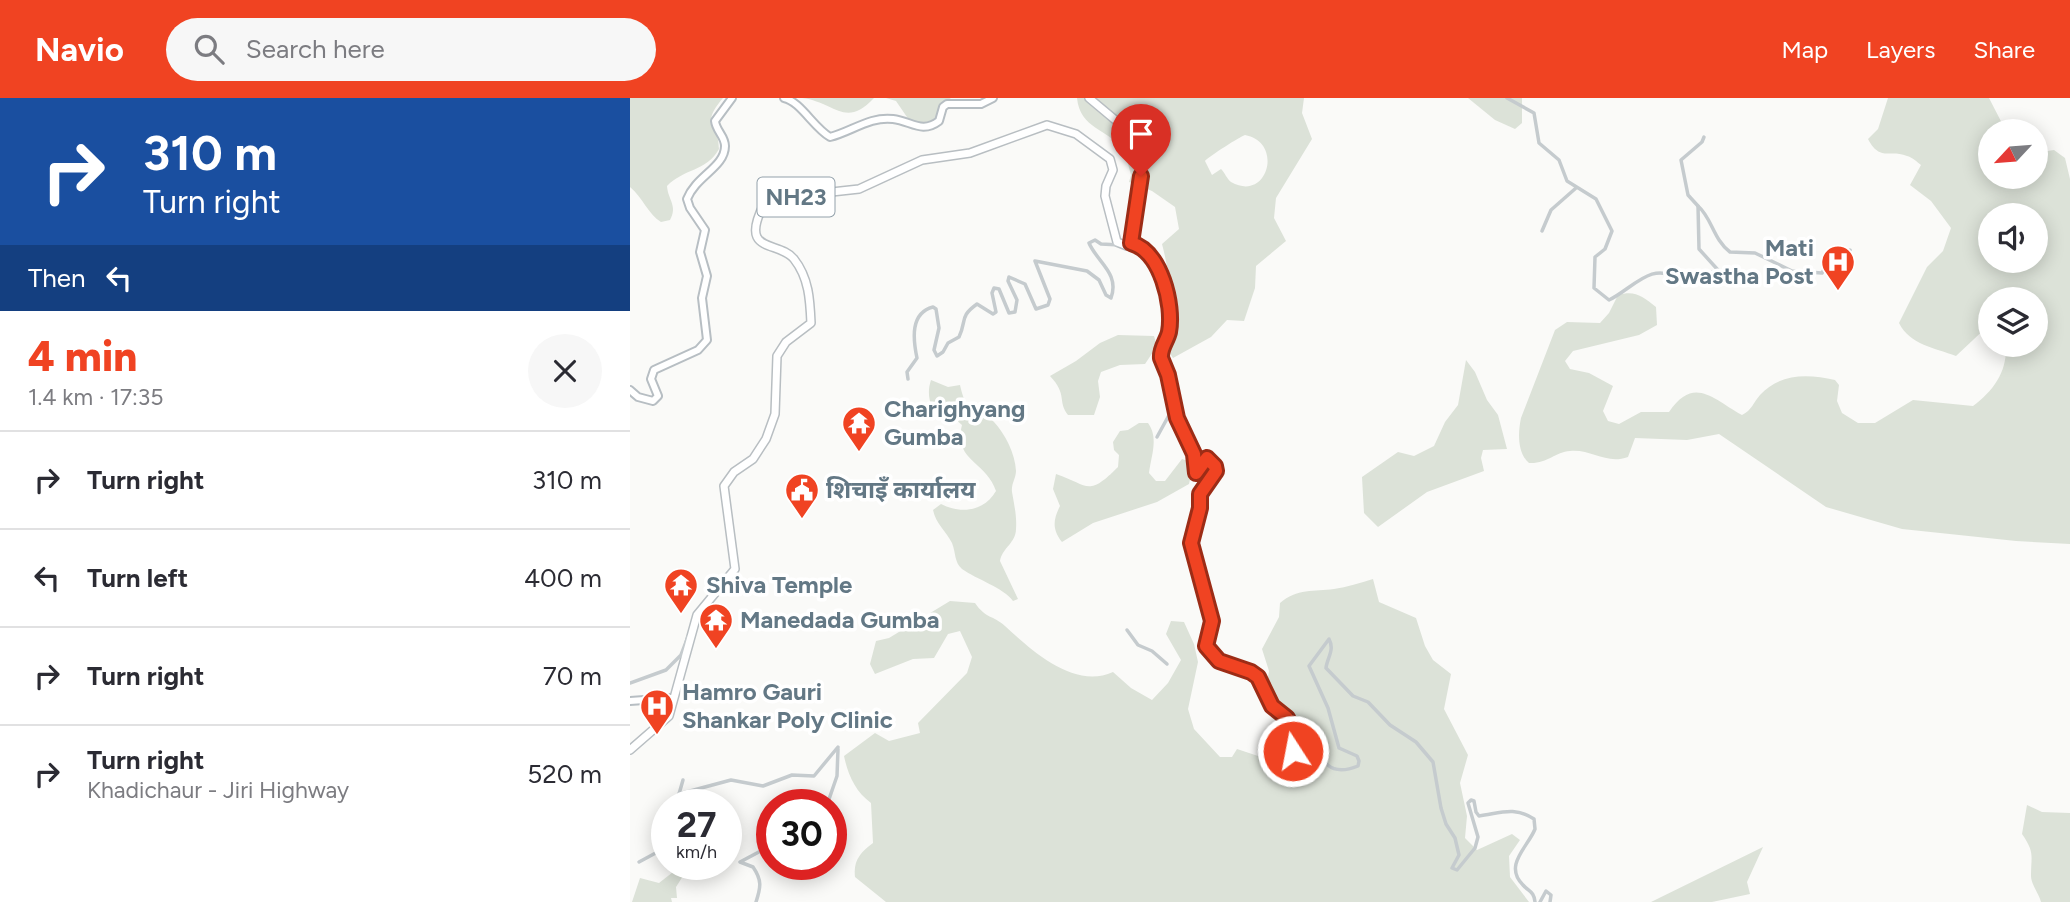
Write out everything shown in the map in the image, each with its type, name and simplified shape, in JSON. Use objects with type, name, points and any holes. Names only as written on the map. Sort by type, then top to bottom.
[{"type":"main road","points":[[630,390],[638,397],[653,401],[657,396],[651,379],[654,370],[698,350],[707,340],[702,298],[707,276],[700,252],[705,226],[692,212],[687,199],[696,182],[716,166],[724,154],[724,138],[715,121],[732,98]]},
{"type":"main road","points":[[784,98],[793,100],[808,119],[830,137],[866,123],[886,119],[897,120],[910,126],[930,127],[939,121],[943,107],[947,104],[981,104],[993,98]]},
{"type":"main road","points":[[1088,98],[1126,128],[1144,153],[1131,243],[1121,246]]},
{"type":"main road","name":"NH23","points":[[630,750],[666,721],[700,610],[735,569],[724,486],[734,472],[753,459],[766,439],[775,414],[777,356],[786,342],[811,323],[808,288],[799,266],[790,255],[766,246],[758,238],[757,229],[764,204],[777,198],[859,188],[922,160],[970,153],[1047,125],[1076,134],[1110,159],[1113,170],[1106,186],[1106,202],[1115,237],[1121,246]]},
{"type":"main road","points":[[630,701],[672,698]]},
{"type":"street","points":[[1507,98],[1534,113],[1539,143],[1559,160],[1567,181],[1596,199],[1612,231],[1605,248],[1595,257],[1595,290],[1609,300],[1636,281],[1657,272],[1664,272],[1678,280],[1699,271],[1717,273],[1718,270],[1699,249],[1698,206]]},
{"type":"street","points":[[1704,136],[1702,142],[1681,160],[1688,195],[1705,213],[1713,233],[1730,252],[1755,253],[1792,271],[1822,272],[1836,265],[1850,250]]},
{"type":"street","points":[[1542,231],[1550,210],[1576,188]]},
{"type":"street","points":[[908,379],[907,372],[917,358],[914,343],[916,323],[926,309],[936,309],[939,328],[933,350],[937,356],[948,343],[959,337],[968,310],[977,304],[994,314],[994,288],[999,289],[1009,313],[1015,312],[1017,300],[1008,281],[1009,277],[1025,284],[1036,309],[1048,305],[1050,299],[1035,261],[1087,271],[1099,280],[1105,295],[1111,298],[1113,294],[1110,271],[1089,243],[1095,240],[1101,244],[1121,246]]},
{"type":"street","points":[[1131,243],[1139,245],[1155,259],[1163,281],[1170,330],[1161,358],[1170,382],[1174,406],[1194,454],[1196,473],[1207,458],[1216,471],[1200,494],[1200,508],[1191,543],[1212,621],[1206,642],[1212,654],[1230,666],[1258,677],[1272,706],[1287,718],[1292,729],[1295,754],[1300,752],[1305,729],[1308,728],[1324,764],[1337,770],[1354,768],[1359,761],[1339,748],[1328,708],[1309,666],[1323,651],[1329,639],[1331,651],[1326,668],[1353,695],[1368,702],[1390,725],[1416,742],[1433,762],[1443,816],[1455,838],[1459,855],[1452,868],[1457,870],[1475,848],[1478,837],[1468,803],[1471,800],[1474,801],[1479,816],[1512,810],[1523,812],[1534,819],[1535,829],[1517,855],[1516,866],[1517,876],[1534,894],[1535,902]]},
{"type":"street","points":[[1157,437],[1174,406]]},
{"type":"street","points":[[1127,630],[1138,645],[1152,651],[1167,664]]},
{"type":"street","points":[[630,683],[666,670],[681,655],[691,635]]},
{"type":"street","points":[[698,789],[731,780],[763,786],[792,775],[814,776],[838,747],[837,776],[833,789]]},
{"type":"street","points":[[680,789],[683,780]]},
{"type":"street","points":[[756,852],[740,862],[753,867],[756,873]]},
{"type":"street","points":[[639,862],[651,856]]},
{"type":"street","points":[[756,902],[760,880]]},
{"type":"street","points":[[1541,902],[1546,891],[1551,895],[1550,902]]},
{"type":"shaded area","points":[[630,98],[723,98],[711,119],[719,149],[708,162],[673,180],[667,186],[673,207],[670,220],[661,222],[656,219],[630,187]]},
{"type":"shaded area","points":[[802,98],[874,98],[855,112],[847,113]]},
{"type":"shaded area","points":[[886,98],[951,98],[943,103],[936,119],[924,123],[909,120],[896,101]]},
{"type":"shaded area","points":[[1077,98],[1304,98],[1302,113],[1312,139],[1276,198],[1274,218],[1286,241],[1256,266],[1255,288],[1244,321],[1227,320],[1211,337],[1173,358],[1167,349],[1171,296],[1162,244],[1179,229],[1175,207],[1152,191],[1129,182],[1131,175],[1121,148],[1089,122],[1079,108]],"holes":[[[1245,135],[1257,140],[1264,148],[1267,158],[1262,178],[1254,184],[1244,186],[1231,182],[1221,169],[1212,175],[1205,161],[1207,159]]]},
{"type":"shaded area","points":[[1468,98],[1522,98],[1522,123],[1515,129],[1495,120]]},
{"type":"shaded area","points":[[1888,98],[1989,98],[2000,119],[1978,119],[1978,189],[2048,189],[2048,151],[2054,150],[2065,158],[2070,179],[2070,544],[1902,529],[1826,507],[1719,434],[1687,440],[1635,438],[1628,457],[1620,459],[1570,451],[1541,462],[1529,463],[1525,459],[1520,448],[1521,418],[1555,330],[1567,322],[1600,323],[1609,313],[1618,295],[1629,293],[1647,300],[1656,307],[1657,325],[1639,335],[1573,351],[1565,361],[1570,369],[1589,373],[1613,386],[1603,411],[1608,421],[1619,424],[1641,412],[1669,412],[1678,401],[1695,392],[1713,397],[1742,415],[1760,395],[1776,383],[1805,376],[1835,380],[1839,385],[1837,401],[1842,413],[1858,423],[1875,423],[1913,400],[1973,406],[1998,380],[2006,357],[2048,357],[2048,287],[1978,287],[1978,335],[1956,356],[1916,341],[1904,330],[1899,323],[1927,267],[1943,251],[1951,228],[1931,201],[1910,185],[1921,165],[1901,154],[1881,153],[1868,139],[1878,129]]},
{"type":"shaded area","points":[[1118,335],[1154,336],[1157,346],[1145,364],[1120,365],[1101,372],[1098,381],[1100,397],[1094,415],[1068,415],[1059,388],[1050,376],[1100,343]]},
{"type":"shaded area","points":[[1466,360],[1498,415],[1507,449],[1483,450],[1481,458],[1484,471],[1427,492],[1378,527],[1364,513],[1362,477],[1398,452],[1414,456],[1434,446],[1445,422],[1458,405]]},
{"type":"shaded area","points":[[931,380],[948,387],[960,385],[970,409],[994,422],[1012,451],[1016,471],[1012,489],[1016,529],[1014,538],[1003,552],[1000,561],[1018,599],[1013,601],[1003,592],[959,566],[952,543],[934,515],[933,510],[941,504],[964,510],[978,507],[996,491],[985,473],[966,454],[960,437],[962,425],[954,418],[942,419],[932,406],[929,396]]},
{"type":"shaded area","points":[[1139,423],[1148,423],[1153,435],[1149,473],[1156,481],[1165,481],[1182,459],[1188,461],[1191,475],[1189,484],[1157,502],[1093,523],[1062,542],[1056,533],[1055,524],[1060,506],[1053,489],[1056,474],[1082,485],[1093,486],[1100,483],[1118,467],[1119,455],[1114,450],[1113,442],[1120,431],[1128,430]]},
{"type":"shaded area","points":[[1373,579],[1379,602],[1416,618],[1425,646],[1433,660],[1451,674],[1444,709],[1468,755],[1460,783],[1467,816],[1465,838],[1477,850],[1512,834],[1520,840],[1509,856],[1510,877],[1529,902],[886,902],[855,877],[855,866],[859,857],[873,843],[871,803],[853,782],[844,756],[875,733],[889,741],[920,733],[918,723],[967,673],[972,657],[960,631],[948,634],[934,658],[913,659],[875,674],[870,664],[876,641],[889,638],[950,601],[975,603],[983,612],[1054,665],[1083,676],[1113,672],[1131,688],[1152,700],[1168,683],[1181,660],[1166,634],[1171,621],[1184,622],[1194,644],[1198,662],[1188,709],[1194,729],[1220,757],[1232,757],[1237,749],[1261,757],[1295,733],[1292,720],[1271,699],[1266,690],[1269,671],[1262,649],[1279,617],[1280,603],[1299,593],[1339,588]]},
{"type":"shaded area","points":[[2027,805],[2042,812],[2070,813],[2070,902],[2041,902],[2031,876],[2031,850],[2022,834]]},
{"type":"shaded area","points":[[1763,847],[1747,882],[1750,894],[1712,902],[1651,902]]},
{"type":"shaded area","points":[[640,878],[659,883],[663,880],[680,880],[676,887],[677,898],[671,898],[672,902],[632,902]]},
{"type":"place","name":"Mati Swastha Post","points":[[1838,292]]},
{"type":"place","name":"Charighyang Gumba","points":[[859,453]]},
{"type":"place","name":"शिचाइँ कार्यालय","points":[[802,520]]},
{"type":"place","name":"Shiva Temple","points":[[681,615]]},
{"type":"place","name":"Manedada Gumba","points":[[716,650]]},
{"type":"place","name":"Hamro Gauri Shankar Poly Clinic","points":[[657,736]]},
{"type":"route","points":[[1141,176],[1131,243],[1139,245],[1150,254],[1160,269],[1170,318],[1170,330],[1161,358],[1172,390],[1177,418],[1186,432],[1194,454],[1194,470],[1196,473],[1199,471],[1203,460],[1210,458],[1216,471],[1200,494],[1200,508],[1191,543],[1206,589],[1206,603],[1212,621],[1206,646],[1219,661],[1258,677],[1272,706],[1287,718],[1292,729],[1293,751]]}]
